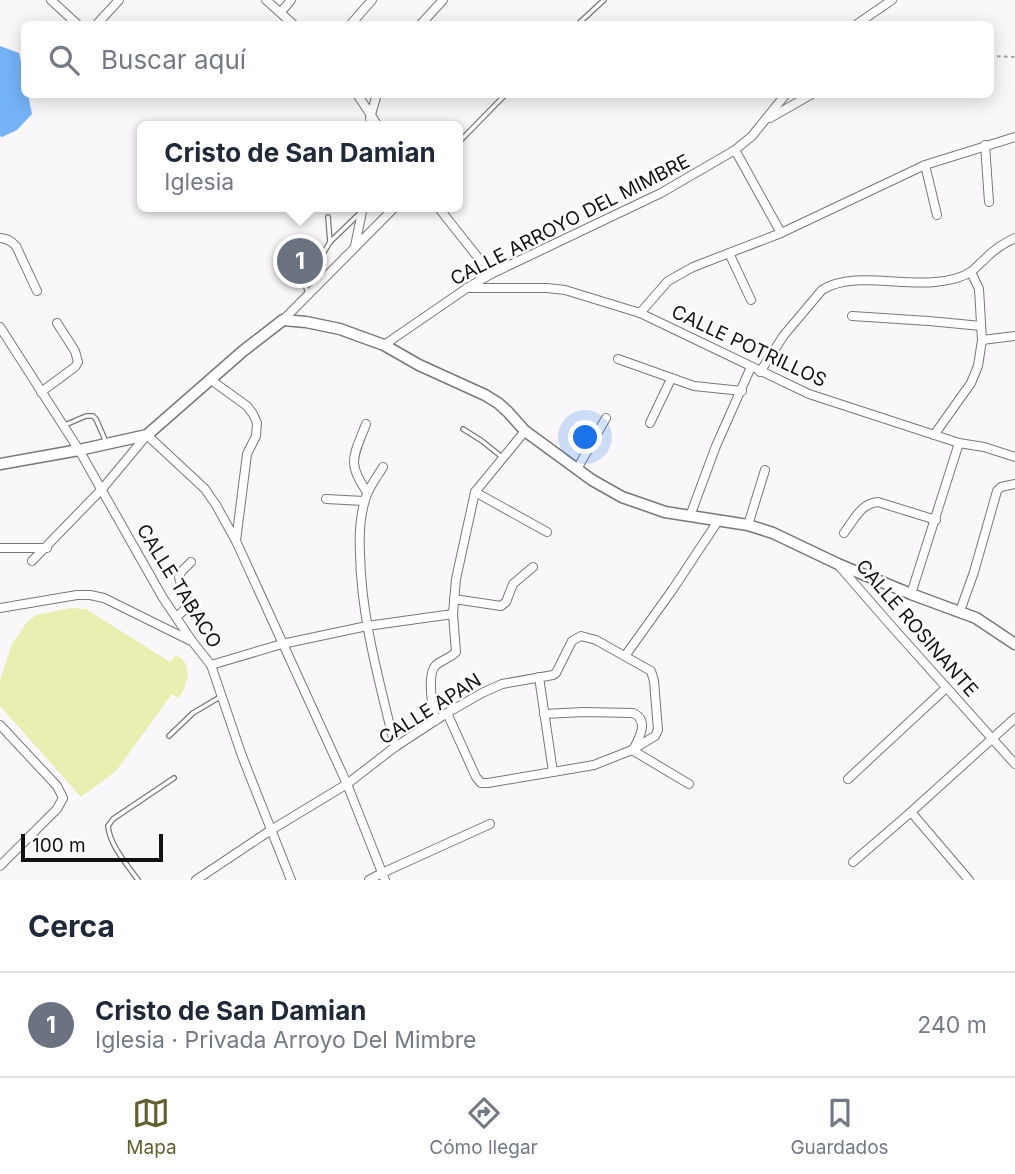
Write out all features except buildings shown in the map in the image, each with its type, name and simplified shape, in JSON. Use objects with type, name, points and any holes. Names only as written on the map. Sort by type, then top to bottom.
[{"type":"street","points":[[51,0],[74,21]]},
{"type":"street","points":[[100,21],[119,0]]},
{"type":"street","points":[[266,0],[290,21]]},
{"type":"street","points":[[281,12],[291,0]]},
{"type":"street","points":[[354,21],[372,0]]},
{"type":"street","points":[[424,21],[443,0]]},
{"type":"street","points":[[866,21],[892,0]]},
{"type":"street","points":[[359,98],[374,121]]},
{"type":"street","points":[[370,121],[376,98]]},
{"type":"street","points":[[767,119],[783,98]]},
{"type":"street","points":[[767,119],[805,98]]},
{"type":"street","name":"CALLE ARROYO DEL MIMBRE","points":[[384,345],[491,274],[661,194],[735,150],[767,119]]},
{"type":"street","points":[[640,313],[668,281],[693,267],[781,233],[925,165],[1015,137]]},
{"type":"street","points":[[985,145],[989,202]]},
{"type":"street","points":[[735,150],[781,233]]},
{"type":"street","points":[[925,165],[937,215]]},
{"type":"street","points":[[355,246],[361,212]]},
{"type":"street","points":[[32,561],[102,489],[147,435],[243,351],[284,320],[390,212]]},
{"type":"street","points":[[442,212],[491,274]]},
{"type":"street","points":[[0,238],[16,246],[37,290]]},
{"type":"street","points":[[760,372],[784,335],[828,286],[846,281],[933,282],[951,279],[971,272],[1003,243],[1015,238]]},
{"type":"street","points":[[729,253],[751,300]]},
{"type":"street","points":[[934,436],[971,383],[978,366],[982,340],[979,289],[971,272]]},
{"type":"street","name":"CALLE POTRILLOS","points":[[467,288],[565,290],[640,313],[809,394],[934,436],[1015,457]]},
{"type":"street","points":[[852,316],[981,326]]},
{"type":"street","name":"CALLE ROSINANTE","points":[[284,320],[340,329],[384,345],[419,365],[478,391],[498,403],[525,431],[606,489],[622,497],[665,512],[748,525],[792,541],[838,564],[1015,764]]},
{"type":"street","points":[[41,392],[78,362],[75,351],[57,323]]},
{"type":"street","name":"CALLE TABACO","points":[[0,327],[79,450],[163,598],[211,664],[242,756],[291,880]]},
{"type":"street","points":[[982,340],[1015,336]]},
{"type":"street","points":[[618,359],[707,389],[742,391]]},
{"type":"street","points":[[690,516],[716,446],[751,367]]},
{"type":"street","points":[[650,423],[671,379]]},
{"type":"street","points":[[211,380],[247,406],[257,423],[256,436],[247,454],[236,541]]},
{"type":"street","points":[[577,469],[606,418]]},
{"type":"street","points":[[366,424],[354,466],[366,497]]},
{"type":"street","points":[[435,721],[431,691],[432,671],[436,665],[456,652],[453,614],[456,579],[475,492],[525,431]]},
{"type":"street","points":[[0,464],[147,435]]},
{"type":"street","points":[[147,435],[205,489],[236,541],[347,784],[384,876]]},
{"type":"street","points":[[911,594],[959,443]]},
{"type":"street","points":[[383,467],[366,497],[359,540],[360,583],[367,626],[395,747]]},
{"type":"street","points":[[748,525],[765,470]]},
{"type":"street","points":[[960,611],[996,495],[1002,487],[1015,484]]},
{"type":"street","points":[[475,492],[547,532]]},
{"type":"street","points":[[326,499],[366,497]]},
{"type":"street","points":[[844,533],[865,506],[878,502],[936,520]]},
{"type":"street","points":[[625,656],[718,521]]},
{"type":"street","points":[[0,548],[47,548]]},
{"type":"street","points":[[176,617],[186,610],[188,605],[179,577],[191,562]]},
{"type":"street","points":[[838,564],[960,611],[985,623],[1015,644]]},
{"type":"street","points":[[454,599],[499,606],[505,604],[513,584],[533,567]]},
{"type":"street","points":[[0,608],[90,595],[104,598],[192,641]]},
{"type":"street","points":[[211,664],[282,644],[367,626],[453,614]]},
{"type":"street","name":"CALLE APAN","points":[[196,880],[347,784],[395,747],[447,713],[502,684],[553,675],[572,641],[581,636],[596,640],[651,671],[657,732],[632,750]]},
{"type":"street","points":[[539,677],[553,772]]},
{"type":"street","points":[[848,779],[946,688]]},
{"type":"street","points":[[447,713],[481,783],[594,765],[632,750],[642,732],[642,721],[633,713],[544,714]]},
{"type":"street","points":[[853,862],[1015,718]]},
{"type":"street","points":[[0,725],[3,736],[57,786],[63,798],[57,809],[0,866]]},
{"type":"street","points":[[632,750],[689,784]]},
{"type":"street","points":[[911,812],[970,880]]},
{"type":"street","points":[[369,880],[384,876],[490,824]]},
{"type":"lane","points":[[581,21],[604,0]]},
{"type":"lane","points":[[463,137],[502,98]]},
{"type":"lane","points":[[308,293],[305,284],[330,243],[359,212]]},
{"type":"lane","points":[[328,217],[330,243]]},
{"type":"lane","points":[[63,426],[86,416],[93,416],[107,444]]},
{"type":"lane","points":[[463,429],[503,458]]},
{"type":"lane","points":[[169,736],[192,713],[222,696]]},
{"type":"lane","points":[[138,880],[115,846],[108,826],[174,778]]},
{"type":"path","points":[[994,56],[1015,57]]},
{"type":"green space","points":[[71,608],[86,609],[170,662],[176,655],[185,664],[188,675],[179,698],[172,694],[116,771],[81,797],[0,706],[0,680],[12,644],[27,622],[36,615]]},
{"type":"water","points":[[0,46],[19,53],[21,98],[29,98],[32,114],[17,130],[0,136]]},
{"type":"place","name":"Cristo de San Damian","points":[[300,261]]}]
